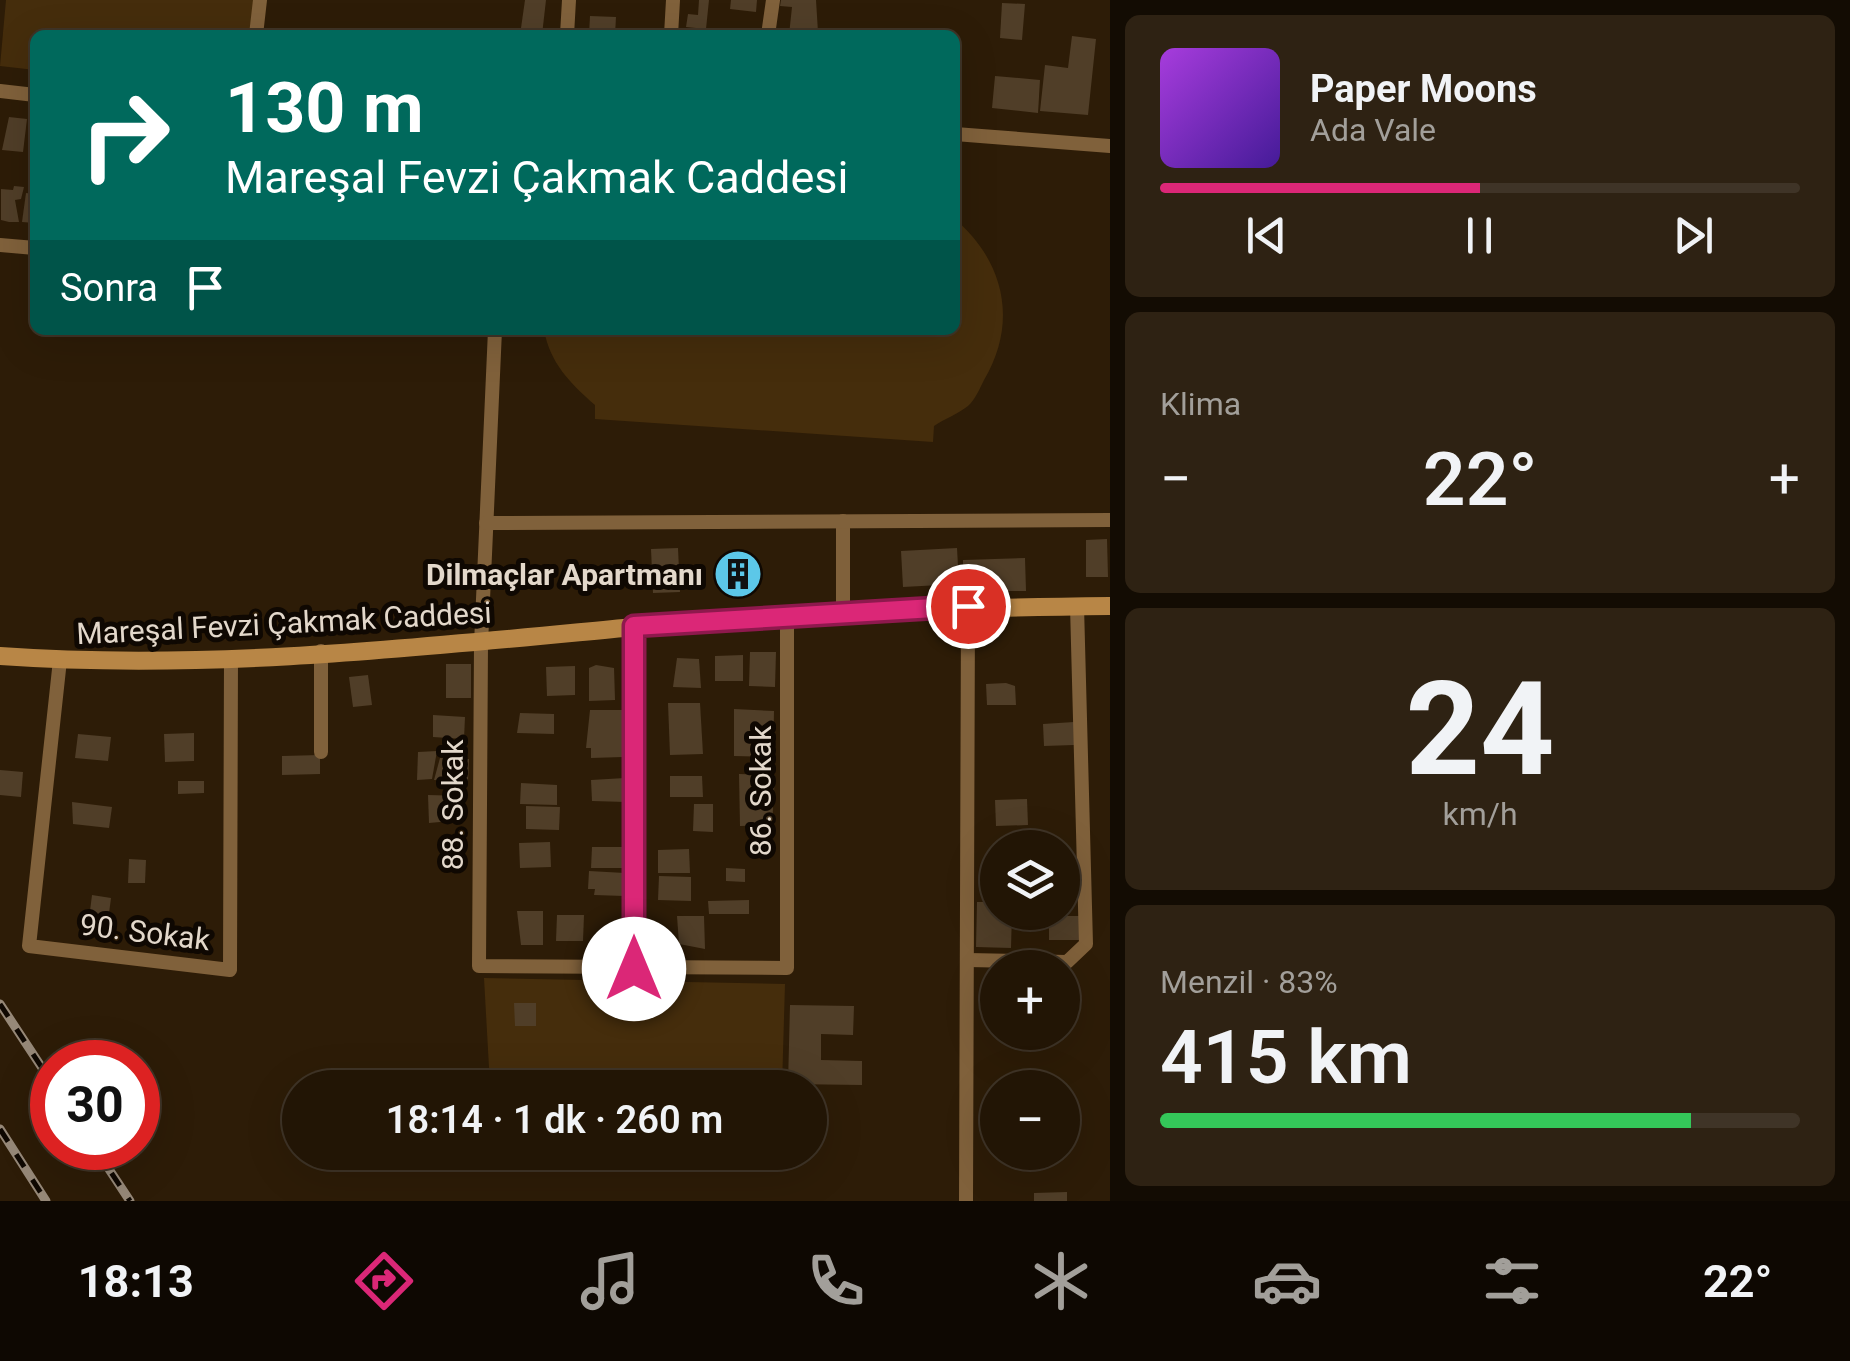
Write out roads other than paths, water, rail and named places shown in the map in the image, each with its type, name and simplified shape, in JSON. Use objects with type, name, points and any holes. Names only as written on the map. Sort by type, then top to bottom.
[{"type":"street","points":[[257,30],[260,0]]},
{"type":"street","points":[[567,30],[570,0]]},
{"type":"street","points":[[671,30],[674,0]]},
{"type":"street","points":[[769,30],[773,0]]},
{"type":"street","points":[[0,91],[30,94]]},
{"type":"street","points":[[960,134],[1110,146]]},
{"type":"street","points":[[0,245],[30,248]]},
{"type":"street","name":"88. Sokak","points":[[495,335],[480,644],[479,966],[634,969]]},
{"type":"street","points":[[843,520],[843,611]]},
{"type":"street","points":[[486,523],[1110,520]]},
{"type":"street","points":[[966,1201],[968,606]]},
{"type":"street","name":"Mareşal Fevzi Çakmak Caddesi","points":[[0,656],[60,660],[231,658],[480,644],[787,614],[968,606],[1110,606]]},
{"type":"street","points":[[968,960],[1067,962],[1086,944],[1077,606]]},
{"type":"street","name":"86. Sokak","points":[[634,969],[787,968],[787,614]]},
{"type":"street","points":[[634,626],[634,969]]},
{"type":"street","points":[[321,652],[321,752]]},
{"type":"street","name":"90. Sokak","points":[[60,660],[29,946],[230,970],[231,658]]},
{"type":"railway","points":[[0,1004],[30,1050]]},
{"type":"railway","points":[[0,1129],[46,1201]]},
{"type":"railway","points":[[110,1170],[130,1201]]},
{"type":"place","name":"Dilmaçlar Apartmanı","points":[[738,574]]}]
